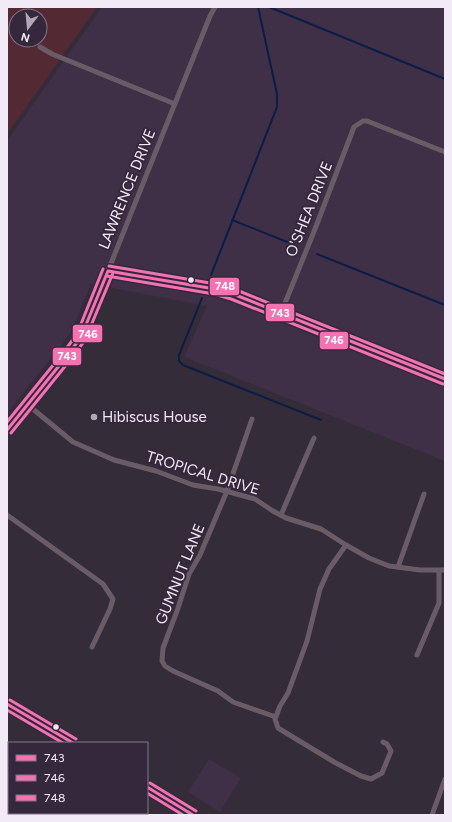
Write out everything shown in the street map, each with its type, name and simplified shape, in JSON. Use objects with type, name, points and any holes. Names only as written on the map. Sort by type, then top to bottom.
[{"type":"main road","points":[[7,704],[71,742]]},
{"type":"main road","points":[[148,788],[193,815]]},
{"type":"street","name":"LAWRENCE DRIVE","points":[[7,430],[81,337],[210,16],[216,7]]},
{"type":"street","points":[[42,48],[48,52],[175,104]]},
{"type":"street","name":"O'SHEA DRIVE","points":[[281,313],[354,128],[363,121],[366,121],[445,152]]},
{"type":"street","points":[[108,271],[195,285],[233,294],[445,379]]},
{"type":"street","name":"TROPICAL DRIVE","points":[[28,405],[73,442],[114,460],[156,470],[193,485],[218,489],[256,499],[286,518],[321,528],[369,558],[389,566],[420,570],[442,570]]},
{"type":"street","name":"GUMNUT LANE","points":[[252,419],[226,491],[200,555],[189,574],[163,648],[162,661],[165,666],[173,671],[218,691],[233,702],[276,717]]},
{"type":"street","points":[[281,515],[314,438]]},
{"type":"street","points":[[398,567],[424,494]]},
{"type":"street","points":[[7,515],[103,584],[113,599],[110,609],[92,647]]},
{"type":"street","points":[[346,545],[329,569],[320,589],[304,648],[288,693],[280,706],[275,719],[278,728],[334,762],[361,776],[371,779],[382,773],[388,761],[391,751],[387,744],[383,742]]},
{"type":"street","points":[[418,655],[439,603],[442,570]]},
{"type":"street","points":[[432,815],[445,779]]},
{"type":"shaded area","points":[[7,7],[97,7],[7,134]]},
{"type":"shaded area","points":[[102,7],[445,7],[445,461],[184,357],[207,306],[91,284],[71,332],[7,413],[7,141]]},
{"type":"shaded area","points":[[209,759],[241,778],[220,812],[188,792]]},
{"type":"waterway","points":[[211,275],[277,107],[277,94],[258,7]]},
{"type":"waterway","points":[[269,7],[445,79]]},
{"type":"waterway","points":[[232,220],[295,245]]},
{"type":"waterway","points":[[317,254],[445,305]]},
{"type":"waterway","points":[[202,298],[179,355],[179,361],[183,365],[321,420]]},
{"type":"transit line","name":"748","points":[[109,266],[216,284],[234,289],[445,374]]},
{"type":"transit line","name":"748","points":[[7,422],[77,334],[103,269]]},
{"type":"transit line","name":"743","points":[[108,271],[215,289],[233,294],[445,379]]},
{"type":"transit line","name":"743","points":[[7,430],[81,337],[108,271]]},
{"type":"transit line","name":"746","points":[[11,433],[85,340],[113,273]]},
{"type":"transit line","name":"746","points":[[107,276],[214,294],[231,299],[443,384]]},
{"type":"transit line","points":[[10,700],[76,739]]},
{"type":"transit line","points":[[7,704],[71,742]]},
{"type":"transit line","points":[[7,710],[61,742]]},
{"type":"transit line","points":[[150,783],[196,811]]},
{"type":"transit line","points":[[148,788],[193,815]]},
{"type":"transit line","points":[[148,794],[183,815]]},
{"type":"place","name":"Hibiscus House","points":[[94,417]]}]
